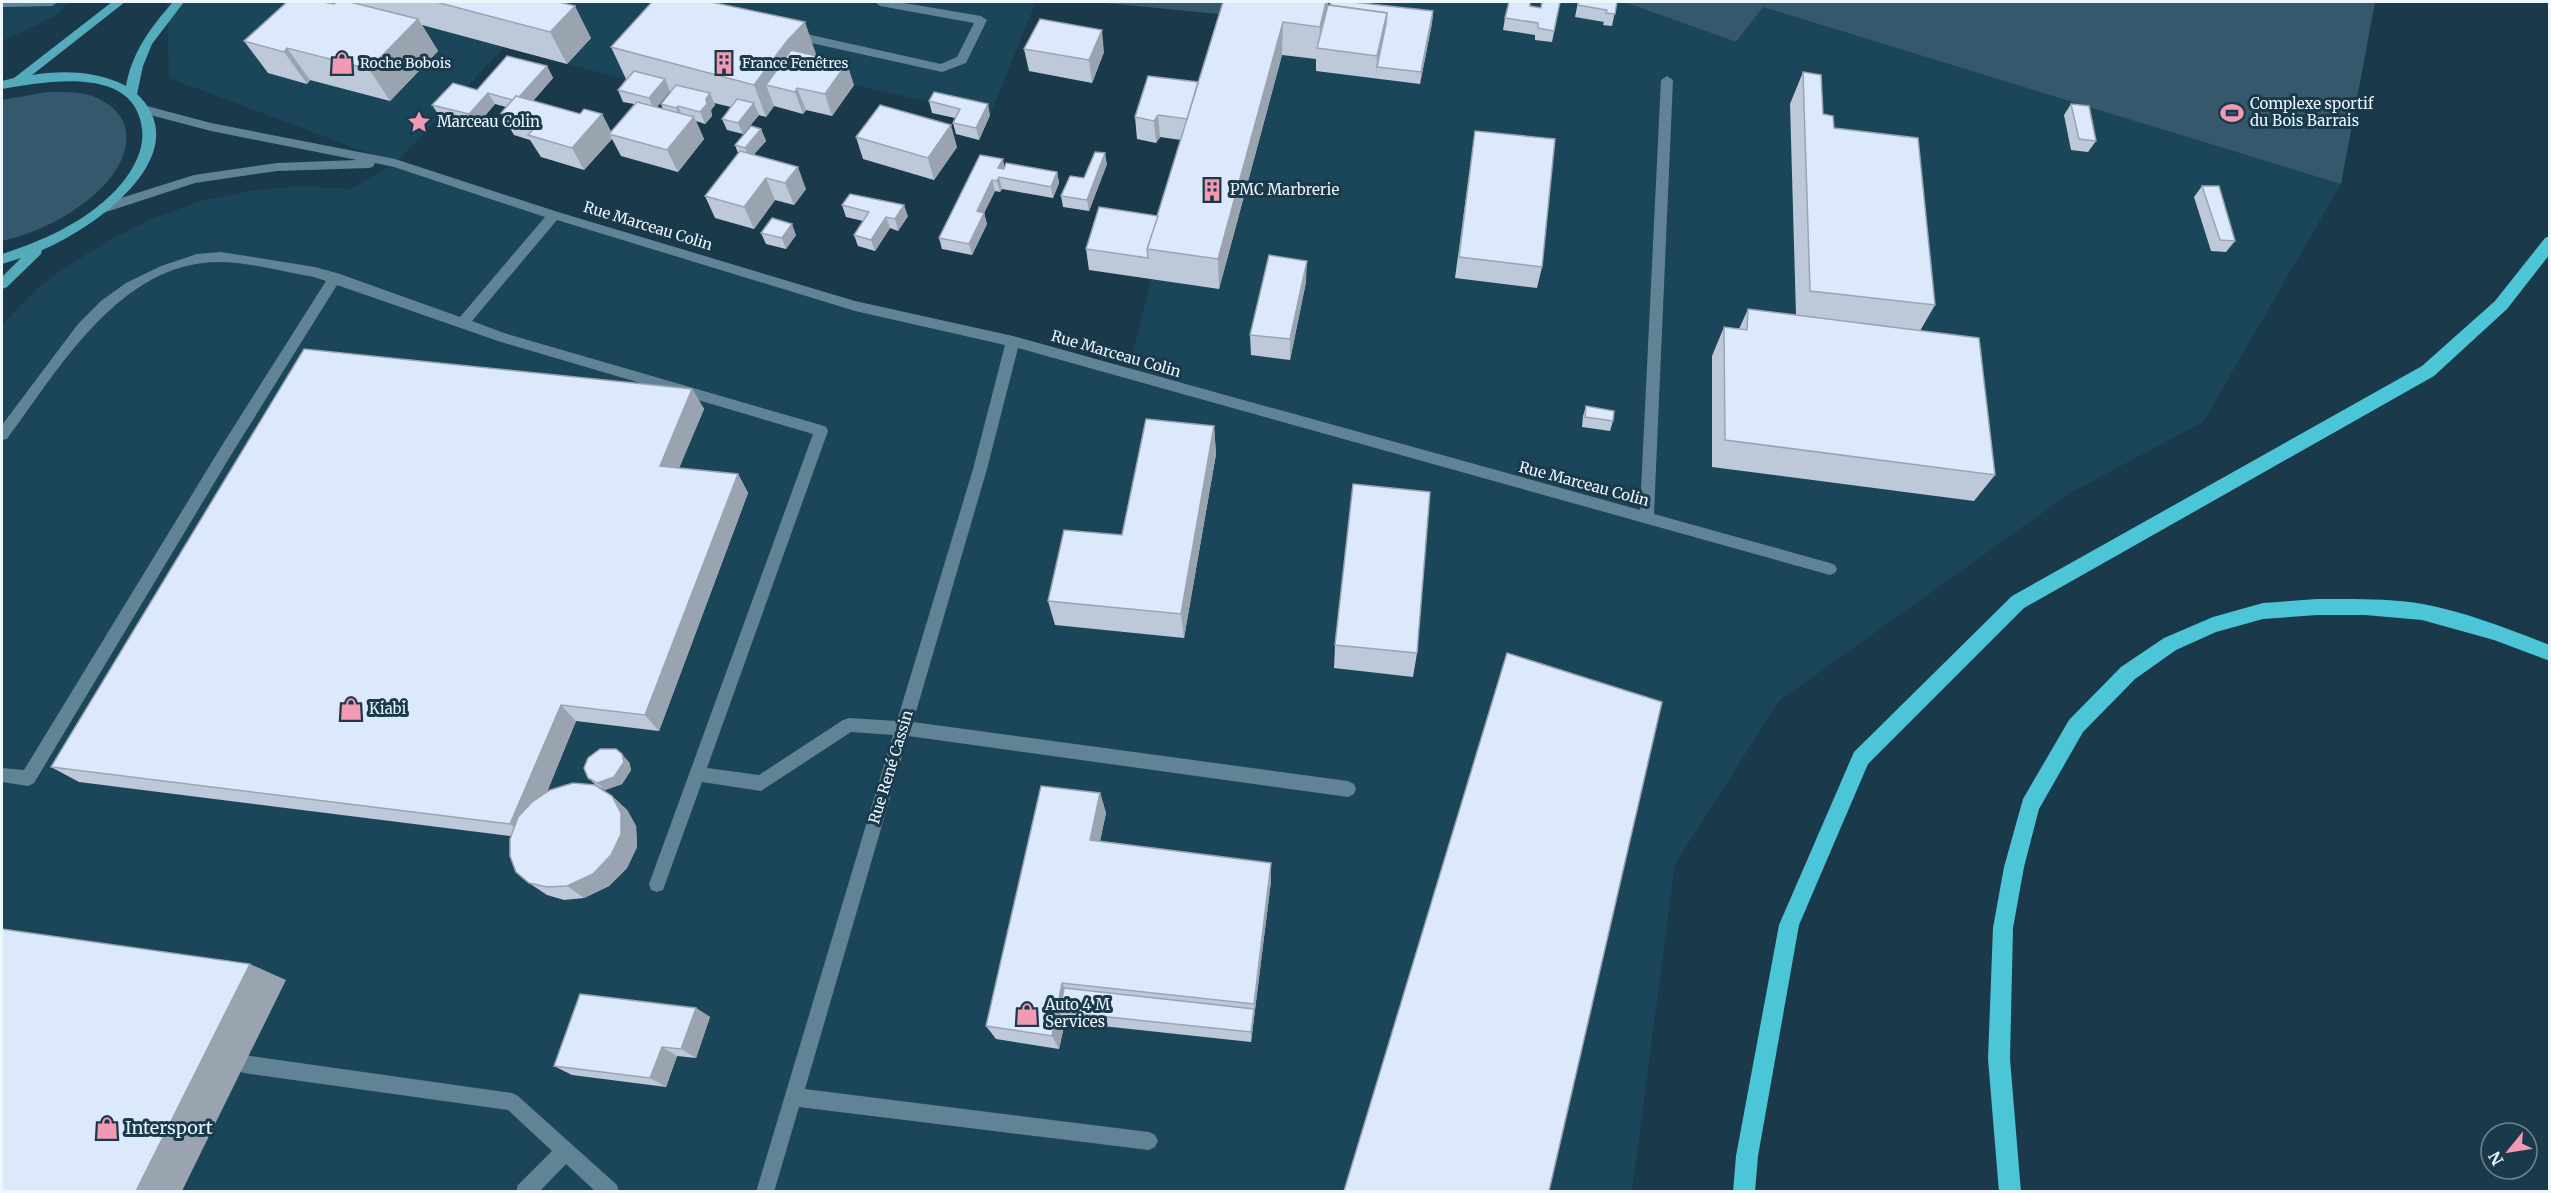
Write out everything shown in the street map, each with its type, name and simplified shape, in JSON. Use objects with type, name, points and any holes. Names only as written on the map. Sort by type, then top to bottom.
[{"type":"highway","points":[[1744,1191],[1747,1155],[1789,925],[1861,758],[2018,602],[2428,371],[2501,305],[2550,242]]},
{"type":"highway","points":[[2010,1191],[1999,1059],[2003,927],[2014,867],[2030,806],[2076,726],[2128,673],[2170,644],[2213,625],[2262,611],[2317,607],[2366,607],[2422,612],[2496,632],[2550,653]]},
{"type":"main road","points":[[16,81],[119,2]]},
{"type":"main road","points":[[130,94],[135,67],[145,44],[179,2]]},
{"type":"main road","points":[[2,85],[16,81],[62,76],[82,77],[109,83],[130,94],[143,109],[148,123],[149,139],[145,156],[136,173],[103,208],[65,234],[43,245],[2,259]]},
{"type":"main road","points":[[2,284],[43,245]]},
{"type":"street","points":[[2,3],[52,2]]},
{"type":"street","points":[[783,33],[942,68],[962,60],[981,20],[880,2]]},
{"type":"street","points":[[1647,518],[1667,80]]},
{"type":"street","name":"Rue Marceau Colin","points":[[143,109],[211,127],[396,163],[554,215],[855,306],[1013,341],[1830,569]]},
{"type":"street","name":"Rue Marceau Colin","points":[[103,208],[194,179],[277,167],[396,163]]},
{"type":"street","points":[[463,323],[554,215]]},
{"type":"street","points":[[2,435],[83,328],[106,305],[140,282],[166,269],[197,260],[222,257],[335,277],[437,316],[501,337],[821,431],[657,884]]},
{"type":"street","points":[[2,775],[28,778],[226,451],[335,277]]},
{"type":"street","name":"Rue René Cassin","points":[[765,1191],[980,469],[1013,341]]},
{"type":"street","points":[[696,774],[761,783],[849,725],[902,728],[1348,789]]},
{"type":"street","points":[[244,1064],[513,1102],[610,1191]]},
{"type":"street","points":[[792,1097],[1149,1141]]},
{"type":"street","points":[[525,1191],[566,1150]]},
{"type":"shaded area","points":[[2,2],[69,2],[55,16],[2,41]]},
{"type":"shaded area","points":[[167,2],[1036,2],[990,115],[799,73],[766,117],[504,47],[396,163],[855,306],[1127,374],[1151,279],[1238,2],[1624,2],[1736,42],[1763,6],[2341,184],[2203,422],[2070,493],[1779,701],[1675,864],[1632,1191],[2,1192],[2,325],[39,287],[60,271],[111,239],[154,218],[201,201],[249,191],[299,186],[351,189],[395,163],[169,78]]},
{"type":"shaded area","points":[[1096,2],[1231,2],[1229,15]]},
{"type":"shaded area","name":"Complexe sportif du Bois Barrais","points":[[1624,2],[2375,2],[2341,184],[1763,7],[1736,42]]},
{"type":"shaded area","points":[[47,92],[85,94],[112,107],[121,118],[126,131],[126,144],[122,158],[116,171],[85,203],[39,229],[2,241],[2,100]]},
{"type":"building","points":[[287,2],[334,4],[350,2],[418,19],[369,69],[287,48],[284,52],[244,41]]},
{"type":"building","points":[[436,2],[559,2],[575,6],[550,32]]},
{"type":"building","points":[[652,2],[711,2],[805,22],[787,41],[754,85],[611,47]]},
{"type":"building","name":"PMC Marbrerie","points":[[1223,2],[1326,2],[1320,27],[1283,22],[1218,259],[1147,249]]},
{"type":"building","points":[[1331,2],[1352,2],[1433,11],[1421,72],[1377,67],[1387,13],[1330,5]]},
{"type":"building","points":[[1509,2],[1530,2],[1530,6],[1541,8],[1542,2],[1560,2],[1554,31],[1538,28],[1538,23],[1505,18]]},
{"type":"building","points":[[1578,2],[1617,2],[1615,14],[1606,13],[1607,10],[1578,5]]},
{"type":"building","points":[[1328,5],[1387,13],[1377,56],[1317,48]]},
{"type":"building","points":[[1040,19],[1102,30],[1089,60],[1024,49]]},
{"type":"building","points":[[791,50],[847,63],[825,94],[797,88],[795,92],[766,85]]},
{"type":"building","points":[[507,56],[547,66],[519,97],[516,96],[513,100],[488,93],[469,114],[432,105],[453,83],[477,90]]},
{"type":"building","points":[[634,71],[665,79],[649,98],[618,90]]},
{"type":"building","points":[[1803,72],[1821,75],[1823,114],[1833,116],[1834,128],[1918,138],[1935,305],[1810,291]]},
{"type":"building","points":[[1148,76],[1198,82],[1187,119],[1158,115],[1154,121],[1135,117]]},
{"type":"building","points":[[676,85],[710,93],[706,99],[707,104],[700,112],[661,104]]},
{"type":"building","points":[[934,92],[988,104],[976,128],[953,123],[960,109],[929,101]]},
{"type":"building","points":[[516,96],[580,114],[584,109],[602,114],[572,148],[528,135],[538,124],[501,113]]},
{"type":"building","points":[[737,99],[754,103],[738,123],[722,119]]},
{"type":"building","points":[[637,102],[694,117],[667,150],[609,134]]},
{"type":"building","points":[[2071,104],[2089,106],[2096,141],[2079,139]]},
{"type":"building","points":[[880,105],[951,125],[928,158],[856,137]]},
{"type":"building","points":[[751,126],[761,129],[745,148],[735,145]]},
{"type":"building","points":[[1475,131],[1555,139],[1542,267],[1459,257]]},
{"type":"building","points":[[740,151],[798,167],[785,183],[766,178],[744,207],[705,196]]},
{"type":"building","points":[[1095,152],[1105,153],[1087,200],[1061,196],[1070,176],[1084,178]]},
{"type":"building","points":[[980,155],[1003,159],[998,168],[1004,169],[1006,163],[1057,172],[1051,187],[999,177],[997,181],[992,180],[977,211],[984,213],[969,244],[939,238]]},
{"type":"building","points":[[2202,186],[2219,186],[2235,241],[2220,240]]},
{"type":"building","points":[[850,194],[904,205],[895,219],[886,217],[871,240],[854,235],[869,212],[842,205]]},
{"type":"building","points":[[1099,207],[1158,216],[1147,249],[1148,258],[1086,249]]},
{"type":"building","points":[[772,218],[792,224],[782,238],[761,233]]},
{"type":"building","points":[[1269,255],[1307,261],[1290,339],[1250,335]]},
{"type":"building","points":[[1748,309],[1979,338],[1995,475],[1725,440],[1724,327],[1747,330]]},
{"type":"building","points":[[304,349],[692,389],[660,466],[738,474],[645,715],[561,705],[510,824],[51,767]]},
{"type":"building","points":[[1586,406],[1614,411],[1613,421],[1585,417]]},
{"type":"building","points":[[1146,419],[1214,426],[1181,614],[1048,601],[1064,530],[1122,535]]},
{"type":"building","points":[[1353,484],[1430,492],[1417,653],[1335,645]]},
{"type":"building","points":[[1507,653],[1662,702],[1549,1191],[1344,1191]]},
{"type":"building","points":[[600,749],[616,749],[622,754],[624,762],[614,777],[597,783],[588,778],[584,768],[588,758]]},
{"type":"building","points":[[573,783],[595,785],[612,796],[621,813],[621,834],[611,855],[593,874],[567,886],[547,887],[529,883],[516,872],[510,856],[510,839],[518,817],[532,802],[550,790]]},
{"type":"building","points":[[1041,786],[1100,793],[1090,840],[1271,863],[1254,1004],[1062,983],[1052,1036],[986,1026]]},
{"type":"building","name":"Intersport","points":[[2,929],[250,964],[136,1191],[2,1191]]},
{"type":"building","points":[[1064,988],[1254,1009],[1251,1032],[1060,1012]]},
{"type":"building","points":[[580,994],[696,1008],[681,1049],[662,1047],[650,1078],[554,1066]]},
{"type":"place","name":"Roche Bobois","points":[[342,63]]},
{"type":"place","name":"France Fenêtres","points":[[724,63]]},
{"type":"place","name":"Complexe sportif du Bois Barrais","points":[[2232,113]]},
{"type":"place","name":"Marceau Colin","points":[[419,122]]},
{"type":"place","name":"PMC Marbrerie","points":[[1212,190]]},
{"type":"place","name":"Kiabi","points":[[351,709]]},
{"type":"place","name":"Auto 4 M Services","points":[[1027,1014]]},
{"type":"place","name":"Intersport","points":[[107,1128]]}]
